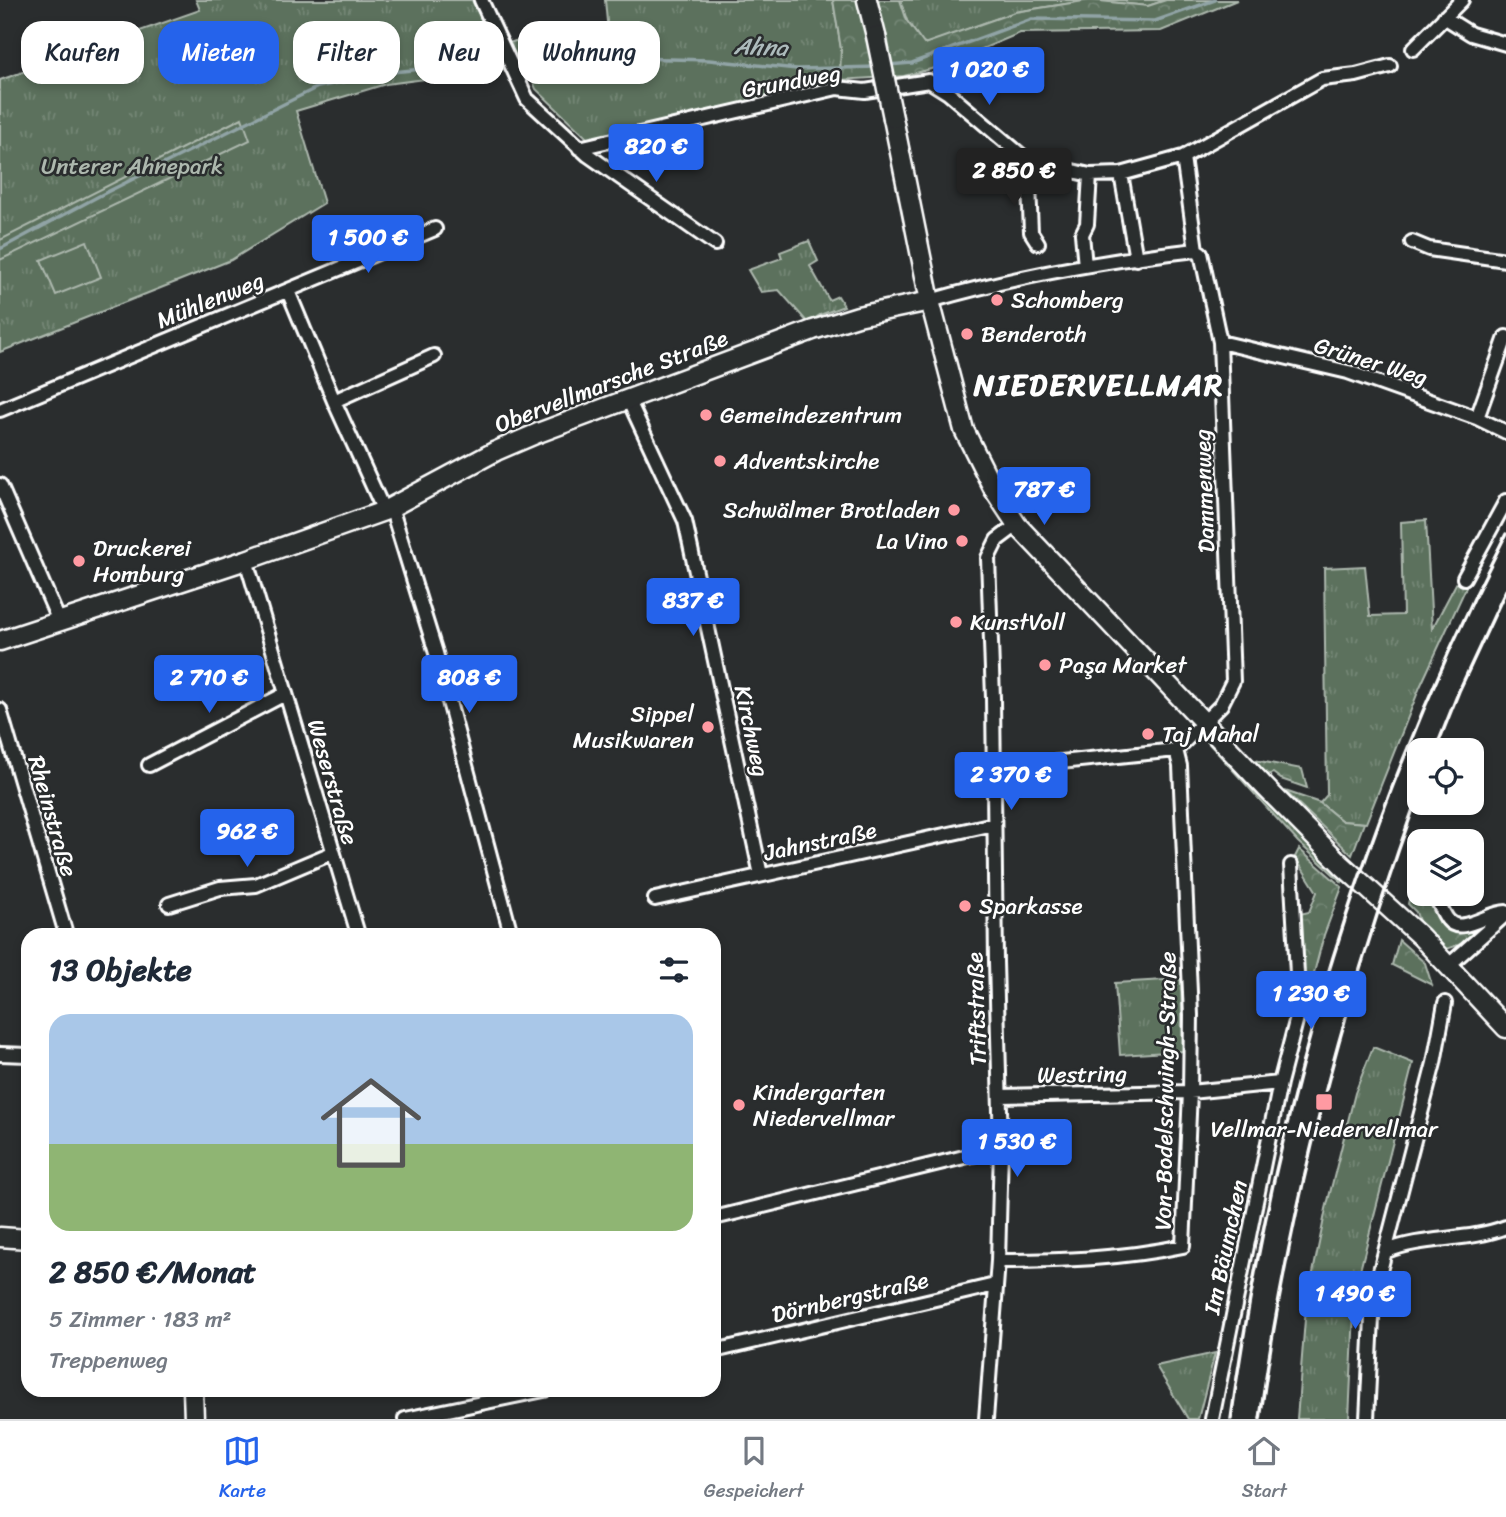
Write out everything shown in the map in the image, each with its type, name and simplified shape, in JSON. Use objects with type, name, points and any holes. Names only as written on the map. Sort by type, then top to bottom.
[{"type":"main road","points":[[867,0],[930,301],[964,430],[994,490],[1017,525],[1204,722],[1342,865],[1449,965],[1506,1028]]},
{"type":"main road","name":"Obervellmarsche Straße","points":[[0,641],[246,560],[387,509],[496,451],[813,330],[858,316],[930,301]]},
{"type":"main road","points":[[0,1237],[21,1238]]},
{"type":"main road","points":[[193,1397],[194,1419]]},
{"type":"street","points":[[481,0],[526,98],[579,148],[716,244]]},
{"type":"street","points":[[1413,49],[1462,0]]},
{"type":"street","points":[[1444,17],[1471,34],[1506,44]]},
{"type":"street","points":[[1038,243],[1031,232],[1028,161],[1090,175],[1121,174],[1183,157],[1322,79],[1356,75],[1390,66]]},
{"type":"street","name":"Grundweg","points":[[579,148],[837,89],[864,91],[929,81],[948,93],[1028,161]]},
{"type":"street","name":"Dammenweg","points":[[1176,750],[1221,705],[1233,681],[1220,342],[1198,250],[1183,157]]},
{"type":"street","points":[[1121,174],[1136,259]]},
{"type":"street","points":[[1085,266],[1082,234],[1087,224],[1090,175]]},
{"type":"street","name":"Mühlenweg","points":[[0,410],[435,229]]},
{"type":"street","points":[[1412,242],[1429,249],[1506,260]]},
{"type":"street","name":"Obervellmarsche Straße","points":[[930,301],[988,285],[1085,266],[1198,250]]},
{"type":"street","points":[[288,291],[334,401],[387,509],[436,653],[505,928]]},
{"type":"street","points":[[1477,418],[1506,337]]},
{"type":"street","name":"Grüner Weg","points":[[1220,342],[1348,372],[1477,418],[1506,432]]},
{"type":"street","points":[[334,401],[434,356]]},
{"type":"street","name":"Kirchweg","points":[[628,399],[685,521],[761,875]]},
{"type":"street","points":[[0,485],[59,621]]},
{"type":"street","points":[[1464,578],[1506,501]]},
{"type":"street","name":"Triftstraße","points":[[986,1419],[998,1261],[1001,1148],[988,558],[998,540],[1017,525]]},
{"type":"street","name":"Weserstraße","points":[[246,560],[356,928]]},
{"type":"street","points":[[149,765],[285,694]]},
{"type":"street","name":"Rheinstraße","points":[[0,710],[64,928]]},
{"type":"street","points":[[994,769],[1176,750]]},
{"type":"street","name":"Von-Bodelschwingh-Straße","points":[[998,1261],[1075,1261],[1143,1254],[1183,1246],[1190,1092],[1189,947],[1180,766],[1176,750]]},
{"type":"street","name":"Jahnstraße","points":[[655,899],[994,824]]},
{"type":"street","points":[[169,904],[220,888],[256,885],[332,853]]},
{"type":"street","points":[[1280,1083],[1299,1010],[1291,865]]},
{"type":"street","points":[[1441,906],[1453,926],[1462,927],[1496,912],[1506,913]]},
{"type":"street","points":[[1449,965],[1506,913]]},
{"type":"street","points":[[1367,1419],[1373,1298],[1434,1063],[1445,1003]]},
{"type":"street","points":[[0,1054],[21,1055]]},
{"type":"street","name":"Westring","points":[[1000,1096],[1190,1092],[1280,1083]]},
{"type":"street","name":"Im Bäumchen","points":[[1212,1419],[1280,1083]]},
{"type":"street","points":[[721,1216],[1001,1148]]},
{"type":"street","points":[[1387,1251],[1402,1245],[1460,1239],[1506,1227]]},
{"type":"street","name":"Dörnbergstraße","points":[[721,1349],[995,1285]]},
{"type":"street","points":[[405,1419],[510,1397]]},
{"type":"green space","name":"Unterer Ahnepark","points":[[196,0],[472,0],[482,21],[414,21],[414,80],[400,82],[400,21],[293,21],[293,84],[386,84],[296,111],[324,203],[231,260],[0,352],[0,80],[21,73],[21,84],[144,84],[144,30],[158,25],[158,84],[279,84],[279,21],[169,21],[200,10]]},
{"type":"green space","name":"Unterer Ahnepark","points":[[605,0],[833,0],[841,49],[840,80],[588,139],[536,89],[534,84],[660,84],[660,21],[607,21]]},
{"type":"green space","points":[[833,0],[900,0],[907,21],[924,44],[1015,12],[1090,0],[1148,6],[1166,0],[1237,0],[1161,31],[1020,33],[939,67],[904,76],[840,80],[841,49]]},
{"type":"green space","points":[[900,0],[1090,0],[1015,12],[924,45],[907,21]]},
{"type":"green space","points":[[1090,0],[1166,0],[1148,6]]},
{"type":"green space","name":"Unterer Ahnepark","points":[[518,41],[518,67],[504,69],[504,45]]},
{"type":"green space","points":[[242,118],[250,140],[0,260],[0,240]]},
{"type":"green space","points":[[87,241],[101,277],[56,295],[41,260]]},
{"type":"green space","points":[[809,241],[818,261],[810,266],[829,300],[838,296],[844,306],[820,315],[808,323],[779,290],[761,292],[748,270],[782,258],[780,252]]},
{"type":"green space","points":[[1426,520],[1432,629],[1460,576],[1469,581],[1420,687],[1366,823],[1342,821],[1320,803],[1327,795],[1324,568],[1365,566],[1370,616],[1403,615],[1401,522]]},
{"type":"green space","points":[[1202,736],[1206,736],[1344,877],[1342,882],[1298,842]]},
{"type":"green space","points":[[1254,760],[1302,769],[1307,788],[1281,779],[1273,773],[1267,775]]},
{"type":"green space","points":[[1285,791],[1320,803],[1342,821],[1364,823],[1352,855]]},
{"type":"green space","points":[[1299,849],[1342,887],[1324,935],[1310,988],[1301,985],[1300,914],[1309,912],[1317,892],[1295,857]]},
{"type":"green space","points":[[1410,906],[1436,906],[1443,922],[1497,915],[1467,942],[1446,949],[1421,927],[1416,912]]},
{"type":"green space","points":[[1399,940],[1425,963],[1432,985],[1392,965]]},
{"type":"green space","points":[[1181,979],[1183,1051],[1120,1055],[1115,983]]},
{"type":"green space","points":[[1373,1047],[1413,1063],[1355,1290],[1349,1419],[1297,1419],[1306,1307],[1326,1209],[1355,1093]]},
{"type":"green space","points":[[1215,1353],[1198,1419],[1188,1419],[1156,1366]]},
{"type":"waterway","name":"Ahna","points":[[888,65],[912,63],[1032,19],[1155,21],[1215,0]]},
{"type":"waterway","name":"Ahna","points":[[514,60],[554,56],[709,60],[797,69],[877,67]]},
{"type":"waterway","name":"Ahna","points":[[0,249],[99,196],[318,87],[392,72],[506,61]]},
{"type":"railway","points":[[1231,1419],[1249,1303],[1272,1189],[1299,1076],[1331,965],[1367,855],[1408,746],[1455,639],[1506,534]]},
{"type":"railway","points":[[1440,738],[1506,590]]},
{"type":"railway","points":[[1260,1419],[1287,1259],[1323,1101],[1367,946],[1411,815]]},
{"type":"place","name":"Schomberg","points":[[997,300]]},
{"type":"place","name":"Benderoth","points":[[967,334]]},
{"type":"place","name":"Gemeindezentrum","points":[[706,415]]},
{"type":"place","name":"Adventskirche","points":[[720,461]]},
{"type":"place","name":"Schwälmer Brotladen","points":[[954,510]]},
{"type":"place","name":"La Vino","points":[[962,541]]},
{"type":"place","name":"Druckerei Homburg","points":[[79,561]]},
{"type":"place","name":"KunstVoll","points":[[956,622]]},
{"type":"place","name":"Paşa Market","points":[[1045,665]]},
{"type":"place","name":"Sippel Musikwaren","points":[[708,727]]},
{"type":"place","name":"Taj Mahal","points":[[1148,734]]},
{"type":"place","name":"Sparkasse","points":[[965,906]]},
{"type":"place","name":"Vellmar-Niedervellmar","points":[[1324,1102]]},
{"type":"place","name":"Kindergarten Niedervellmar","points":[[739,1105]]},
{"type":"district","name":"NIEDERVELLMAR","points":[[1099,385]]}]
